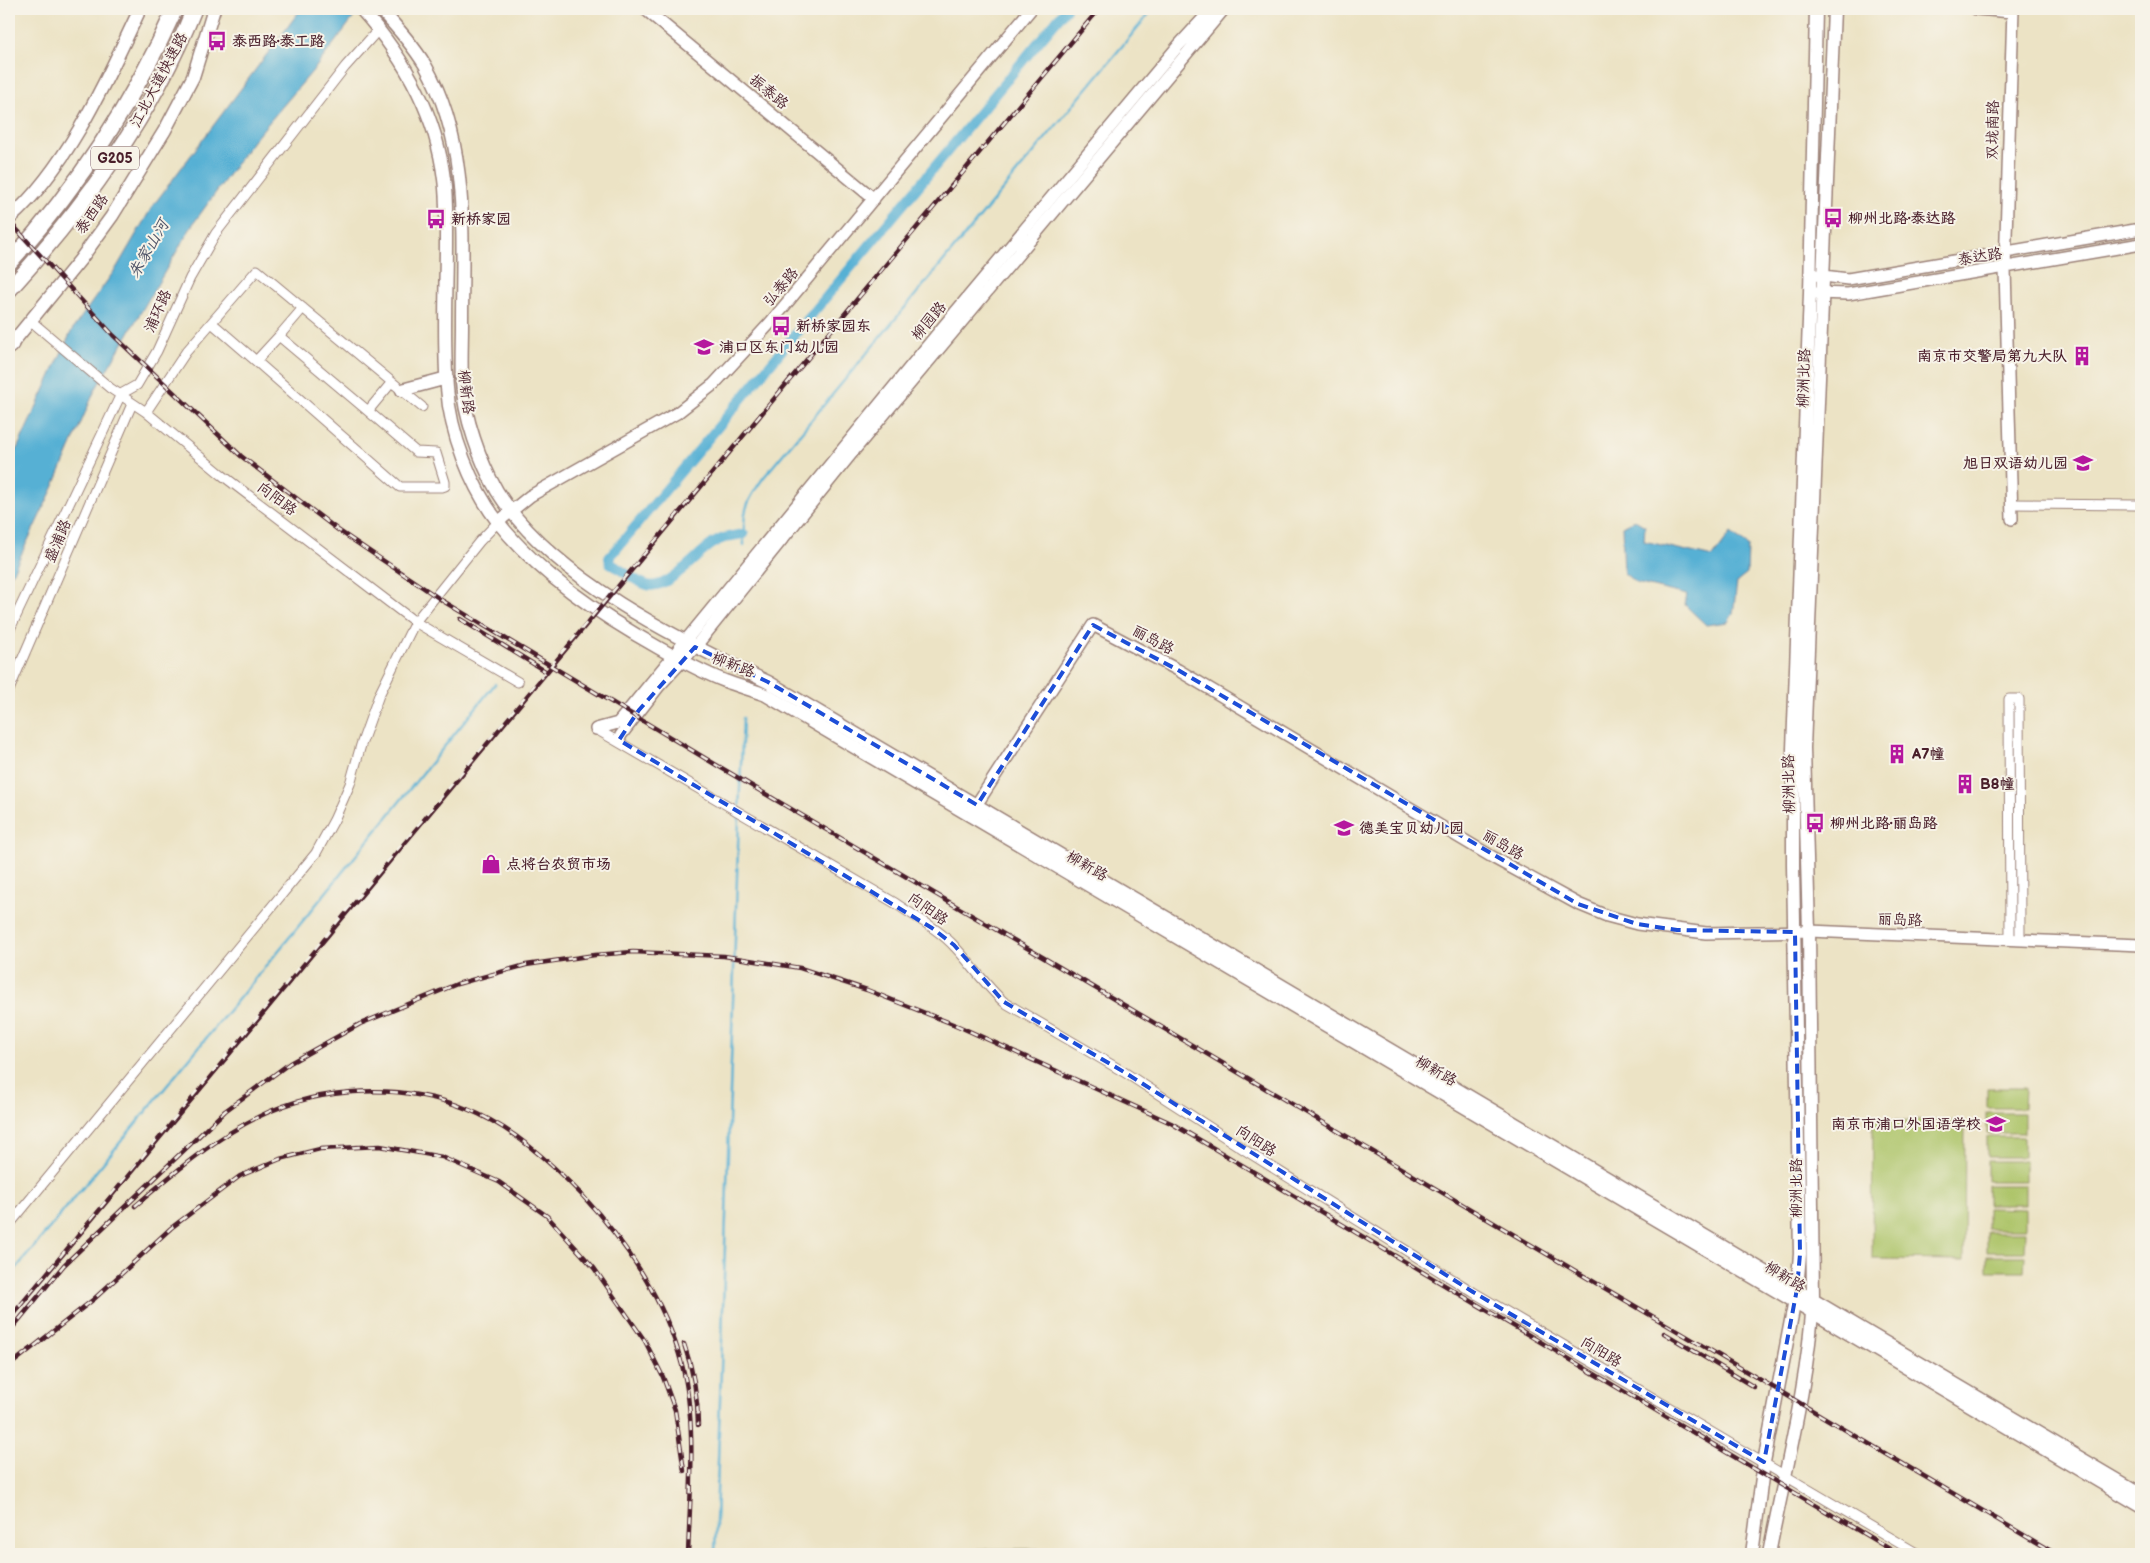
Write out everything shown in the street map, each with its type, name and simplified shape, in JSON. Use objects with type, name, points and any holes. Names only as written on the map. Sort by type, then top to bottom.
[{"type":"highway","name":"江北大道快速路","points":[[9,263],[44,223],[104,142],[128,101],[174,9]]},
{"type":"highway","name":"江北大道快速路","points":[[9,290],[85,198],[122,148],[171,62],[194,9]]},
{"type":"main road","points":[[9,219],[33,194],[83,123],[105,83],[140,9]]},
{"type":"main road","name":"泰西路","points":[[10,345],[31,321],[112,216],[165,130],[193,77],[214,9]]},
{"type":"main road","name":"柳新路","points":[[361,9],[379,29],[404,65],[422,100],[432,126],[442,163],[446,204],[447,378],[452,417],[460,449],[477,488],[498,522],[531,557],[567,589],[630,632],[678,659],[724,681],[766,695],[973,810],[1796,1295],[1813,1300],[2141,1494]]},
{"type":"main road","name":"柳洲北路","points":[[1752,1554],[1764,1462],[1796,1295],[1800,1215],[1793,749],[1811,275],[1816,9]]},
{"type":"main road","name":"柳洲北路","points":[[1769,1554],[1802,1392],[1813,1300],[1809,931],[1804,748],[1834,9]]},
{"type":"main road","name":"柳新路","points":[[387,11],[425,66],[447,118],[454,140],[461,192],[462,384],[470,424],[481,457],[497,491],[536,538],[566,565],[602,591],[690,644],[768,682],[973,810]]},
{"type":"main road","points":[[397,386],[447,378]]},
{"type":"main road","name":"柳新路","points":[[1796,1295],[1812,1313],[2141,1506]]},
{"type":"street","name":"振泰路","points":[[645,9],[874,199]]},
{"type":"street","name":"弘泰路","points":[[498,522],[530,496],[677,412],[714,384],[771,322],[1031,9]]},
{"type":"street","name":"柳园路","points":[[690,644],[943,327],[1173,52],[1212,9]]},
{"type":"street","name":"柳园路","points":[[690,644],[1224,9]]},
{"type":"street","points":[[1976,9],[2012,10]]},
{"type":"street","name":"双垅南路","points":[[2012,10],[2005,252],[2012,519]]},
{"type":"street","name":"浦环路","points":[[9,631],[121,394],[137,385],[157,351],[190,278],[216,233],[339,74],[379,29]]},
{"type":"street","name":"泰达路","points":[[1811,275],[1848,278],[2141,230]]},
{"type":"street","name":"泰达路","points":[[1810,292],[1848,294],[2005,269],[2141,244]]},
{"type":"street","points":[[146,412],[186,352],[257,270],[422,407]]},
{"type":"street","points":[[256,361],[303,308]]},
{"type":"street","name":"向阳路","points":[[31,321],[110,388],[146,412],[222,475],[415,622],[518,682]]},
{"type":"street","points":[[212,322],[400,487],[442,488],[445,486],[436,453],[416,452],[279,336]]},
{"type":"street","points":[[368,412],[397,386]]},
{"type":"street","name":"盛浦路","points":[[9,690],[132,404]]},
{"type":"street","points":[[2012,504],[2136,505]]},
{"type":"street","points":[[9,1225],[316,853],[334,820],[350,784],[361,745],[379,695],[415,622],[479,542],[498,522]]},
{"type":"street","name":"丽岛路","points":[[973,810],[1093,625],[1178,670],[1494,858],[1578,904],[1607,916],[1637,924],[1712,933],[1809,931],[2141,945]]},
{"type":"street","points":[[619,740],[620,735],[690,644]]},
{"type":"street","points":[[596,728],[618,722],[678,659]]},
{"type":"street","points":[[2009,699],[2019,699],[2015,940],[2009,699]]},
{"type":"street","name":"向阳路","points":[[596,728],[895,903],[954,945],[989,988],[1004,1002],[1124,1072],[1275,1170],[1473,1292],[1918,1554]]},
{"type":"highlighted area","points":[[1093,625],[1178,670],[1578,904],[1637,924],[1677,930],[1795,932],[1800,1254],[1797,1289],[1764,1462],[1473,1292],[1124,1072],[1004,1002],[954,945],[932,928],[619,740],[639,710],[695,647],[768,682],[977,805]]},
{"type":"green space","points":[[1987,1088],[2025,1088],[2024,1108],[1987,1108]]},
{"type":"green space","points":[[1987,1113],[2024,1113],[2024,1133],[1987,1133]]},
{"type":"green space","points":[[1873,1120],[1965,1121],[1964,1260],[1872,1259]]},
{"type":"green space","points":[[1987,1137],[2024,1137],[2024,1157],[1987,1157]]},
{"type":"green space","points":[[1987,1161],[2025,1161],[2025,1181],[1987,1181]]},
{"type":"green space","points":[[1987,1185],[2025,1185],[2025,1205],[1987,1205]]},
{"type":"green space","points":[[1987,1208],[2025,1209],[2025,1229],[1987,1229]]},
{"type":"green space","points":[[1987,1232],[2025,1232],[2024,1252],[1987,1252]]},
{"type":"green space","points":[[1987,1256],[2025,1256],[2024,1271],[1987,1271]]},
{"type":"green space","points":[[978,1549],[1058,1549],[1058,1554],[978,1554]]},
{"type":"water","name":"朱家山河","points":[[301,9],[360,9],[316,67],[253,141],[193,224],[95,390],[53,488],[9,580],[9,466],[72,330],[117,267],[152,207]]},
{"type":"water","points":[[1635,520],[1645,526],[1644,541],[1713,557],[1731,533],[1748,546],[1747,574],[1737,582],[1733,614],[1728,622],[1706,625],[1685,605],[1687,595],[1636,583],[1624,573],[1622,526]]},
{"type":"waterway","points":[[744,534],[727,537],[715,542],[672,578],[655,585],[647,585],[633,578],[610,563],[609,558],[1066,9]]},
{"type":"waterway","points":[[744,545],[746,509],[752,495],[764,477],[1153,9]]},
{"type":"waterway","points":[[9,1277],[293,933],[495,684]]},
{"type":"waterway","points":[[739,811],[743,718]]},
{"type":"waterway","points":[[715,1554],[739,816]]},
{"type":"railway","points":[[9,1319],[416,827],[1099,9]]},
{"type":"railway","points":[[9,221],[113,335],[241,456],[338,530],[443,601],[713,763],[2056,1554]]},
{"type":"railway","points":[[460,619],[545,671]]},
{"type":"railway","points":[[9,1332],[64,1265],[225,1111],[290,1063],[360,1024],[457,984],[526,965],[595,955],[633,952],[724,956],[800,968],[867,990],[958,1026],[1171,1123],[1898,1554]]},
{"type":"railway","points":[[135,1206],[226,1135],[260,1116],[284,1106],[309,1099],[363,1092],[417,1095],[467,1109],[499,1125],[543,1158],[598,1213],[629,1253],[666,1318],[682,1365],[690,1410],[691,1484],[688,1554]]},
{"type":"railway","points":[[9,1366],[94,1299],[171,1228],[240,1176],[280,1159],[320,1149],[380,1146],[442,1157],[499,1182],[547,1216],[594,1268],[645,1341],[663,1377],[675,1410],[684,1471]]},
{"type":"railway","points":[[1664,1333],[1754,1387]]},
{"type":"railway","points":[[684,1344],[694,1384],[698,1425]]},
{"type":"place","name":"泰西路·泰工路","points":[[217,41]]},
{"type":"place","name":"柳州北路·泰达路","points":[[1833,218]]},
{"type":"place","name":"新桥家园","points":[[436,219]]},
{"type":"place","name":"新桥家园东","points":[[781,326]]},
{"type":"place","name":"浦口区东门幼儿园","points":[[704,347]]},
{"type":"place","name":"南京市交警局第九大队","points":[[2082,356]]},
{"type":"place","name":"旭日双语幼儿园","points":[[2083,463]]},
{"type":"place","name":"A7幢","points":[[1897,754]]},
{"type":"place","name":"B8幢","points":[[1965,784]]},
{"type":"place","name":"柳州北路·丽岛路","points":[[1815,823]]},
{"type":"place","name":"德美宝贝幼儿园","points":[[1344,828]]},
{"type":"place","name":"点将台农贸市场","points":[[491,864]]},
{"type":"place","name":"南京市浦口外国语学校","points":[[1996,1124]]}]
